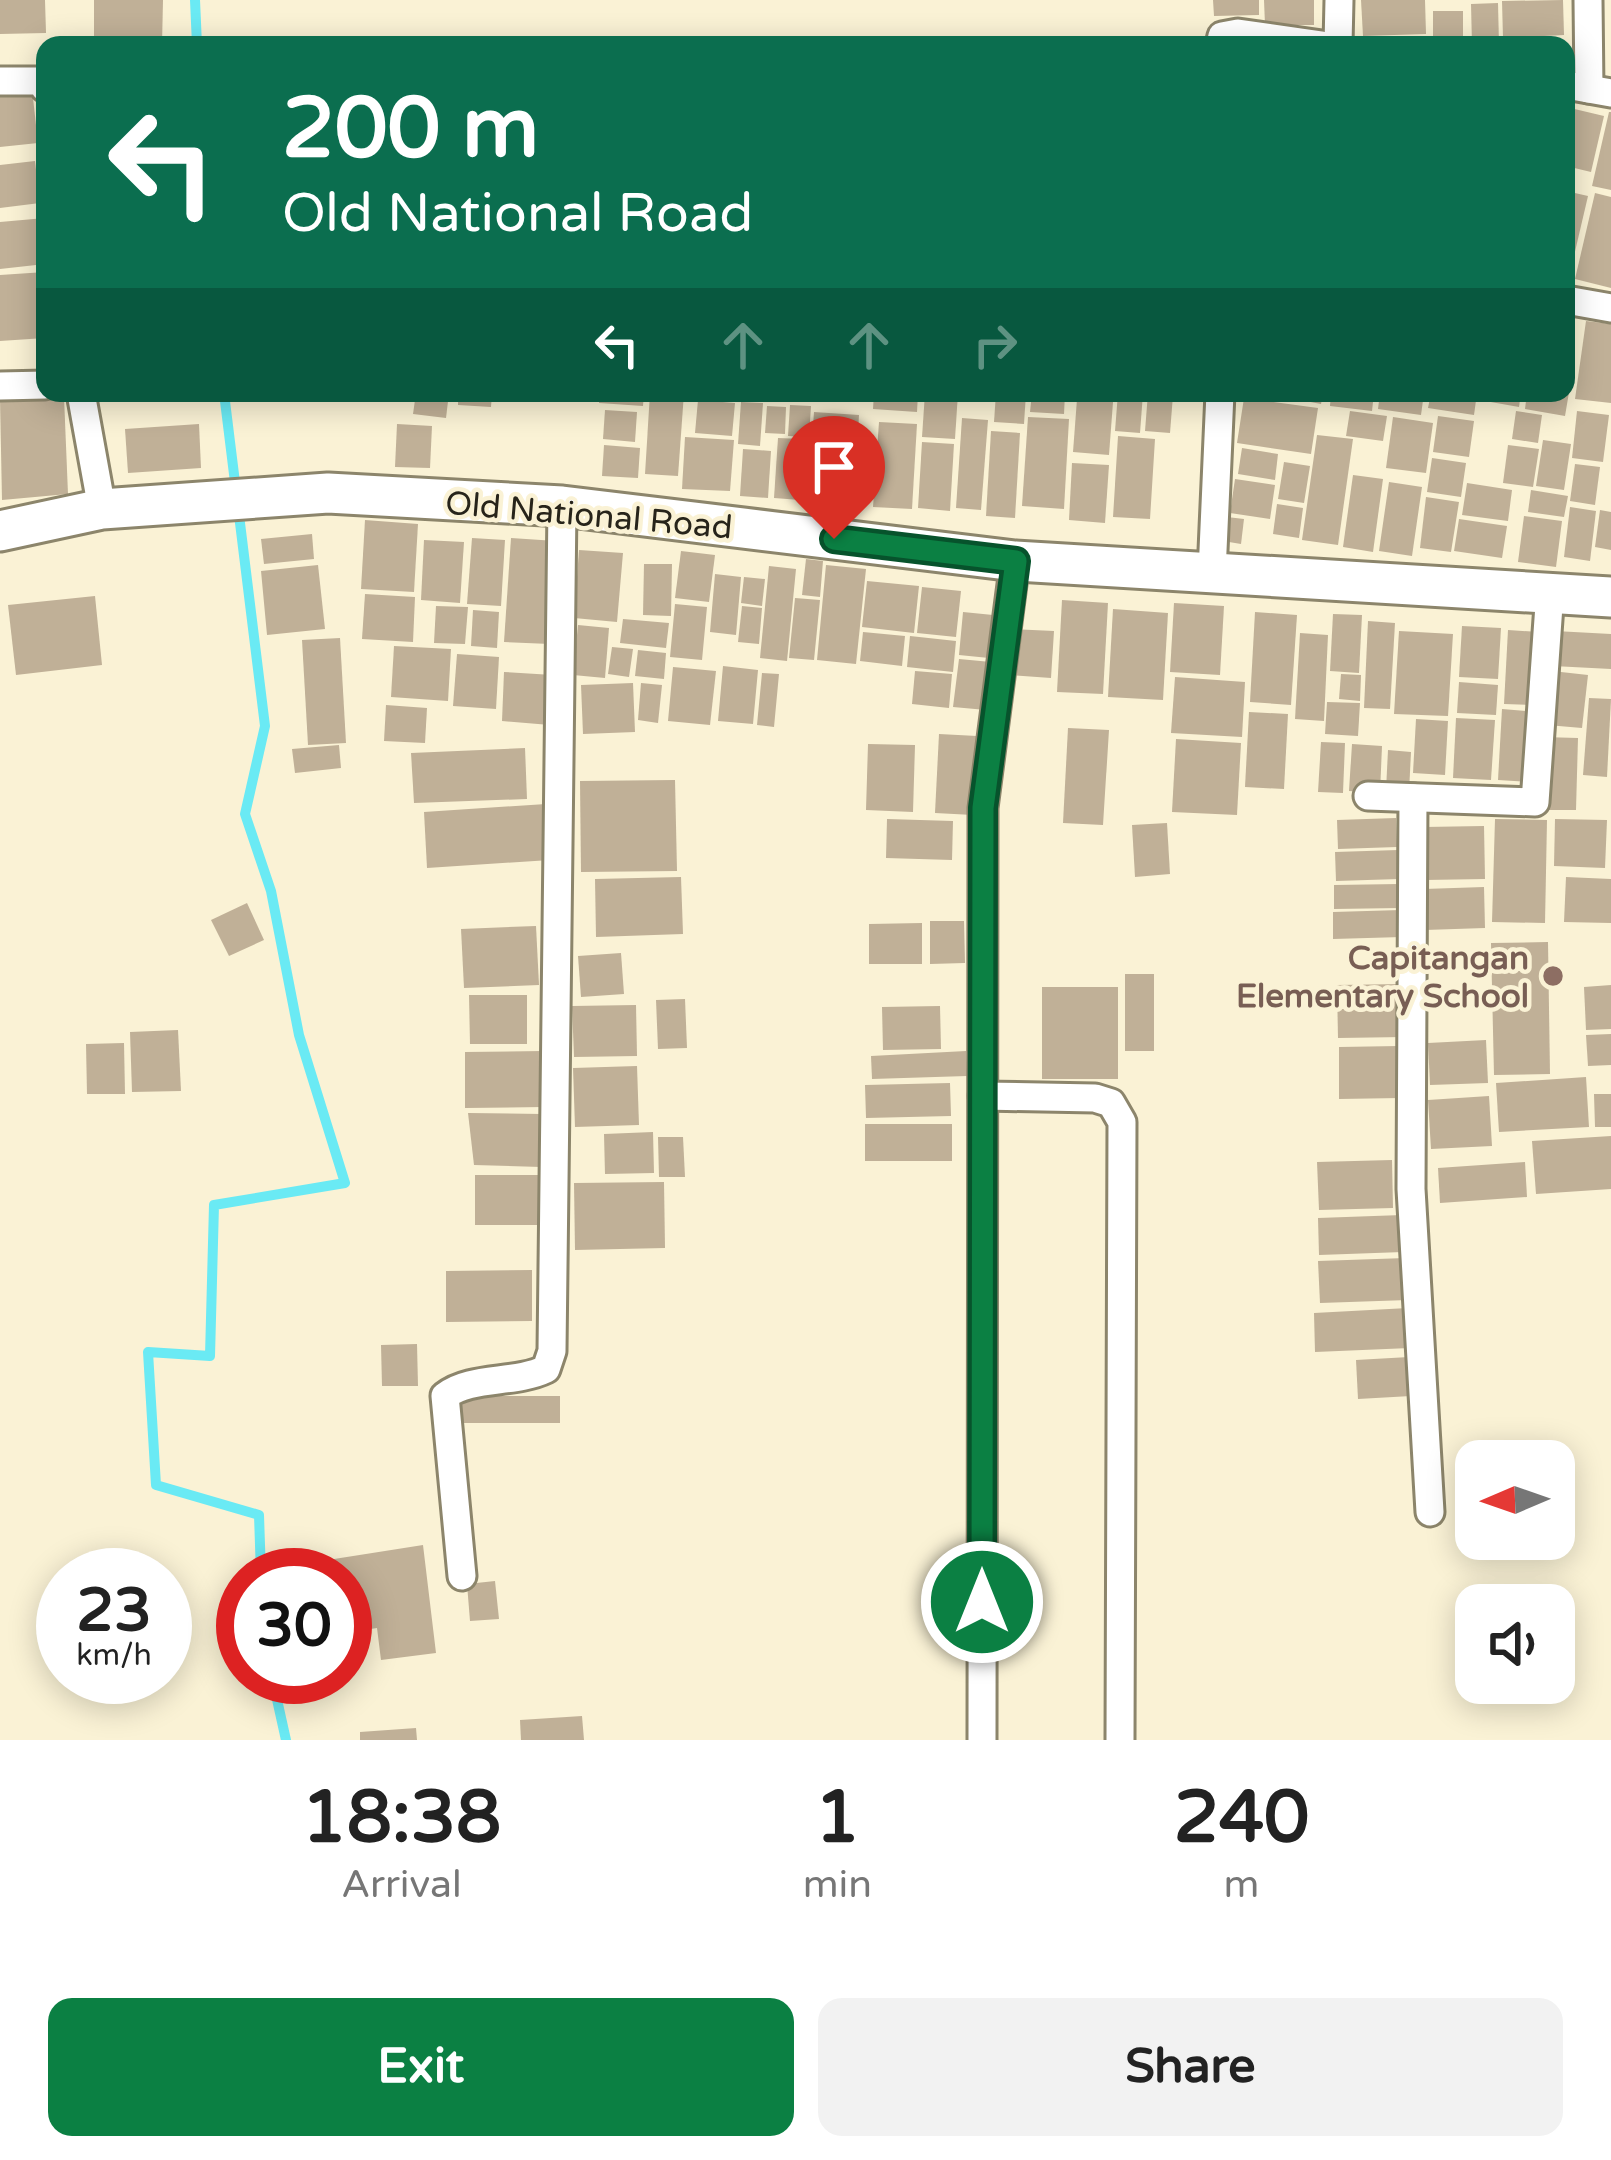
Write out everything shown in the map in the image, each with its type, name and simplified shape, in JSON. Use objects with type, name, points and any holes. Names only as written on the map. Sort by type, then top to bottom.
[{"type":"main road","name":"Old National Road","points":[[0,531],[102,509],[328,493],[562,506],[1016,561],[1611,597]]},
{"type":"street","points":[[1338,36],[1339,0]]},
{"type":"street","points":[[1588,0],[1588,89]]},
{"type":"street","points":[[1222,36],[1253,36]]},
{"type":"street","points":[[0,81],[36,81]]},
{"type":"street","points":[[1575,301],[1611,308]]},
{"type":"street","points":[[0,386],[36,386]]},
{"type":"street","points":[[83,402],[102,509]]},
{"type":"street","points":[[1212,573],[1220,402]]},
{"type":"street","points":[[462,1576],[445,1396],[455,1388],[526,1378],[546,1369],[552,1351],[562,506]]},
{"type":"street","points":[[982,1740],[983,808],[1016,561]]},
{"type":"street","points":[[1368,796],[1535,802],[1550,591]]},
{"type":"street","points":[[1413,798],[1411,1189],[1430,1512]]},
{"type":"street","points":[[983,1096],[1095,1098],[1111,1103],[1122,1122],[1120,1740]]},
{"type":"building","points":[[0,0],[45,0],[46,33],[0,34]]},
{"type":"building","points":[[94,0],[163,0],[162,36],[94,36]]},
{"type":"building","points":[[1213,0],[1259,0],[1259,15],[1214,16]]},
{"type":"building","points":[[1264,0],[1314,0],[1314,25],[1265,25]]},
{"type":"building","points":[[1361,0],[1425,0],[1426,34],[1363,36]]},
{"type":"building","points":[[1563,0],[1564,35],[1503,36],[1502,1]]},
{"type":"building","points":[[1498,3],[1499,36],[1472,36],[1471,4]]},
{"type":"building","points":[[1433,11],[1463,11],[1463,36],[1433,36]]},
{"type":"building","points":[[32,89],[36,143],[0,147],[0,92]]},
{"type":"building","points":[[1575,109],[1604,116],[1591,172],[1575,168]]},
{"type":"building","points":[[1611,112],[1611,190],[1592,186]]},
{"type":"building","points":[[35,161],[36,204],[0,208],[0,165]]},
{"type":"building","points":[[1575,193],[1588,196],[1575,252]]},
{"type":"building","points":[[1595,193],[1611,197],[1611,288],[1575,279]]},
{"type":"building","points":[[36,219],[36,265],[0,269],[0,222]]},
{"type":"building","points":[[36,273],[36,339],[0,341],[0,275]]},
{"type":"building","points":[[1586,321],[1611,324],[1611,403],[1575,399]]},
{"type":"building","points":[[0,399],[64,402],[68,494],[2,500]]},
{"type":"building","points":[[415,402],[448,402],[446,418],[413,414]]},
{"type":"building","points":[[458,402],[491,402],[491,407]]},
{"type":"building","points":[[599,402],[643,402],[643,406]]},
{"type":"building","points":[[649,402],[683,402],[678,476],[645,474]]},
{"type":"building","points":[[698,402],[735,403],[732,436],[695,433]]},
{"type":"building","points":[[741,402],[763,403],[760,446],[738,444]]},
{"type":"building","points":[[873,402],[918,402],[917,412],[873,409]]},
{"type":"building","points":[[924,402],[957,402],[955,439],[922,437]]},
{"type":"building","points":[[995,402],[1025,402],[1024,424],[994,422]]},
{"type":"building","points":[[1031,402],[1065,402],[1064,414],[1030,412]]},
{"type":"building","points":[[1077,402],[1113,402],[1109,455],[1073,452]]},
{"type":"building","points":[[1117,402],[1142,402],[1140,433],[1115,431]]},
{"type":"building","points":[[1147,402],[1172,402],[1170,433],[1145,431]]},
{"type":"building","points":[[1243,402],[1318,408],[1311,454],[1237,443]]},
{"type":"building","points":[[1330,402],[1373,402],[1372,411],[1330,406]]},
{"type":"building","points":[[1379,402],[1423,402],[1421,415],[1378,409]]},
{"type":"building","points":[[1429,402],[1476,402],[1474,415],[1428,408]]},
{"type":"building","points":[[1526,402],[1567,402],[1565,416],[1525,409]]},
{"type":"building","points":[[790,405],[811,406],[809,437],[788,436]]},
{"type":"building","points":[[767,406],[786,407],[785,434],[765,433]]},
{"type":"building","points":[[605,410],[637,412],[635,442],[603,439]]},
{"type":"building","points":[[1350,411],[1387,416],[1383,441],[1346,436]]},
{"type":"building","points":[[1516,411],[1542,415],[1538,443],[1512,439]]},
{"type":"building","points":[[1577,411],[1609,415],[1603,462],[1572,458]]},
{"type":"building","points":[[814,412],[859,415],[855,486],[809,483]]},
{"type":"building","points":[[1438,416],[1474,421],[1469,457],[1433,452]]},
{"type":"building","points":[[1028,417],[1069,419],[1064,509],[1022,506]]},
{"type":"building","points":[[1393,417],[1433,423],[1426,473],[1386,468]]},
{"type":"building","points":[[962,418],[988,420],[981,510],[956,508]]},
{"type":"building","points":[[879,422],[917,424],[912,509],[873,507]]},
{"type":"building","points":[[199,424],[201,468],[128,473],[125,429]]},
{"type":"building","points":[[397,424],[432,426],[430,468],[395,467]]},
{"type":"building","points":[[991,431],[1020,433],[1015,518],[986,516]]},
{"type":"building","points":[[1317,435],[1353,439],[1338,545],[1302,540]]},
{"type":"building","points":[[1118,436],[1155,439],[1150,519],[1113,517]]},
{"type":"building","points":[[685,437],[734,440],[730,491],[682,489]]},
{"type":"building","points":[[778,438],[803,439],[800,500],[774,498]]},
{"type":"building","points":[[1543,440],[1571,444],[1564,490],[1536,486]]},
{"type":"building","points":[[922,442],[954,444],[950,511],[918,508]]},
{"type":"building","points":[[604,445],[640,448],[638,478],[602,476]]},
{"type":"building","points":[[1508,445],[1539,449],[1533,487],[1503,483]]},
{"type":"building","points":[[1242,448],[1278,454],[1275,480],[1238,474]]},
{"type":"building","points":[[743,449],[771,451],[768,498],[740,496]]},
{"type":"building","points":[[1432,458],[1466,463],[1461,497],[1427,492]]},
{"type":"building","points":[[1284,462],[1310,466],[1304,503],[1278,499]]},
{"type":"building","points":[[1072,463],[1109,465],[1105,523],[1069,520]]},
{"type":"building","points":[[1575,464],[1600,467],[1595,505],[1570,501]]},
{"type":"building","points":[[1353,475],[1383,479],[1373,552],[1343,547]]},
{"type":"building","points":[[1235,479],[1275,485],[1270,519],[1230,513]]},
{"type":"building","points":[[1389,482],[1422,487],[1412,556],[1379,551]]},
{"type":"building","points":[[1467,483],[1512,490],[1508,521],[1462,515]]},
{"type":"building","points":[[1531,490],[1568,496],[1564,517],[1528,512]]},
{"type":"building","points":[[1426,497],[1459,502],[1451,552],[1420,548]]},
{"type":"building","points":[[1277,504],[1303,508],[1299,538],[1273,534]]},
{"type":"building","points":[[1570,507],[1596,511],[1590,561],[1564,557]]},
{"type":"building","points":[[1600,510],[1611,512],[1611,550],[1595,547]]},
{"type":"building","points":[[1524,516],[1562,521],[1556,567],[1518,562]]},
{"type":"building","points":[[1227,517],[1244,519],[1241,544],[1223,541]]},
{"type":"building","points":[[1459,519],[1507,526],[1502,558],[1454,551]]},
{"type":"building","points":[[365,520],[418,524],[414,592],[361,589]]},
{"type":"building","points":[[312,534],[314,559],[264,564],[261,539]]},
{"type":"building","points":[[472,538],[505,540],[501,606],[467,604]]},
{"type":"building","points":[[511,538],[556,541],[550,644],[504,642]]},
{"type":"building","points":[[424,540],[464,542],[460,603],[421,600]]},
{"type":"building","points":[[579,550],[623,553],[617,622],[574,618]]},
{"type":"building","points":[[681,551],[715,555],[709,602],[675,598]]},
{"type":"building","points":[[806,559],[823,561],[820,597],[802,595]]},
{"type":"building","points":[[644,564],[672,564],[671,616],[643,615]]},
{"type":"building","points":[[318,565],[325,629],[267,635],[261,571]]},
{"type":"building","points":[[826,565],[866,569],[856,664],[817,660]]},
{"type":"building","points":[[769,566],[796,569],[787,661],[760,658]]},
{"type":"building","points":[[715,574],[741,577],[736,635],[710,632]]},
{"type":"building","points":[[744,577],[765,579],[762,606],[741,603]]},
{"type":"building","points":[[867,581],[919,586],[914,633],[862,627]]},
{"type":"building","points":[[922,587],[961,591],[956,637],[917,633]]},
{"type":"building","points":[[365,594],[415,597],[413,642],[362,639]]},
{"type":"building","points":[[95,596],[102,665],[16,675],[8,605]]},
{"type":"building","points":[[795,598],[820,600],[814,660],[789,658]]},
{"type":"building","points":[[1062,600],[1108,603],[1103,694],[1057,692]]},
{"type":"building","points":[[1174,603],[1224,606],[1220,675],[1170,672]]},
{"type":"building","points":[[675,604],[707,607],[702,660],[670,657]]},
{"type":"building","points":[[436,606],[468,607],[465,644],[434,643]]},
{"type":"building","points":[[742,606],[762,608],[759,644],[738,642]]},
{"type":"building","points":[[1113,609],[1168,613],[1163,700],[1108,697]]},
{"type":"building","points":[[473,610],[499,612],[497,648],[471,646]]},
{"type":"building","points":[[963,612],[993,615],[989,658],[959,655]]},
{"type":"building","points":[[1255,612],[1297,615],[1291,705],[1250,702]]},
{"type":"building","points":[[1333,614],[1362,615],[1359,673],[1330,671]]},
{"type":"building","points":[[623,619],[669,623],[666,648],[620,643]]},
{"type":"building","points":[[1368,621],[1395,623],[1390,709],[1364,708]]},
{"type":"building","points":[[578,625],[609,628],[605,678],[573,675]]},
{"type":"building","points":[[1462,626],[1501,628],[1498,679],[1459,677]]},
{"type":"building","points":[[1013,629],[1054,631],[1051,678],[1010,675]]},
{"type":"building","points":[[1508,630],[1539,632],[1535,705],[1504,704]]},
{"type":"building","points":[[1399,631],[1453,634],[1448,716],[1394,714]]},
{"type":"building","points":[[1555,631],[1611,634],[1611,669],[1553,666]]},
{"type":"building","points":[[863,632],[905,636],[902,666],[860,661]]},
{"type":"building","points":[[1300,633],[1328,635],[1324,721],[1295,719]]},
{"type":"building","points":[[910,636],[956,641],[953,672],[907,667]]},
{"type":"building","points":[[340,638],[346,743],[308,745],[302,640]]},
{"type":"building","points":[[394,646],[451,649],[448,701],[391,697]]},
{"type":"building","points":[[612,647],[633,649],[629,677],[608,674]]},
{"type":"building","points":[[638,650],[666,653],[664,679],[635,676]]},
{"type":"building","points":[[457,654],[499,657],[496,709],[453,706]]},
{"type":"building","points":[[959,659],[991,662],[986,710],[953,707]]},
{"type":"building","points":[[723,666],[758,670],[753,724],[718,721]]},
{"type":"building","points":[[673,667],[716,671],[710,725],[668,721]]},
{"type":"building","points":[[915,671],[952,674],[949,708],[912,704]]},
{"type":"building","points":[[1552,671],[1588,675],[1582,728],[1547,725]]},
{"type":"building","points":[[504,672],[553,675],[550,725],[502,721]]},
{"type":"building","points":[[762,673],[779,674],[774,727],[757,725]]},
{"type":"building","points":[[1341,674],[1361,675],[1360,701],[1339,699]]},
{"type":"building","points":[[1175,677],[1245,682],[1242,737],[1171,733]]},
{"type":"building","points":[[1459,682],[1498,685],[1496,715],[1457,713]]},
{"type":"building","points":[[633,683],[635,732],[583,734],[581,685]]},
{"type":"building","points":[[641,683],[662,685],[658,723],[638,720]]},
{"type":"building","points":[[1589,698],[1611,699],[1607,777],[1583,775]]},
{"type":"building","points":[[1327,702],[1360,703],[1358,736],[1325,734]]},
{"type":"building","points":[[386,705],[427,708],[425,743],[384,741]]},
{"type":"building","points":[[1502,709],[1536,712],[1532,782],[1498,780]]},
{"type":"building","points":[[1249,712],[1288,714],[1284,789],[1245,787]]},
{"type":"building","points":[[1456,718],[1495,720],[1491,780],[1453,778]]},
{"type":"building","points":[[1416,719],[1448,721],[1445,775],[1413,773]]},
{"type":"building","points":[[1068,728],[1109,730],[1103,825],[1063,823]]},
{"type":"building","points":[[939,734],[977,736],[973,815],[935,813]]},
{"type":"building","points":[[1543,737],[1578,738],[1576,810],[1541,810]]},
{"type":"building","points":[[1176,739],[1241,743],[1237,815],[1172,812]]},
{"type":"building","points":[[1321,742],[1345,743],[1343,793],[1318,792]]},
{"type":"building","points":[[868,744],[915,745],[913,812],[866,810]]},
{"type":"building","points":[[1352,744],[1382,746],[1380,793],[1349,791]]},
{"type":"building","points":[[339,745],[341,768],[295,773],[292,749]]},
{"type":"building","points":[[525,748],[527,799],[414,803],[411,753]]},
{"type":"building","points":[[1388,750],[1411,752],[1409,792],[1386,790]]},
{"type":"building","points":[[675,780],[677,871],[581,872],[580,781]]},
{"type":"building","points":[[546,804],[550,860],[427,868],[424,812]]},
{"type":"building","points":[[1396,818],[1397,847],[1338,849],[1337,820]]},
{"type":"building","points":[[887,819],[953,821],[952,860],[886,858]]},
{"type":"building","points":[[1495,819],[1547,820],[1545,923],[1492,922]]},
{"type":"building","points":[[1555,819],[1607,820],[1605,868],[1554,866]]},
{"type":"building","points":[[1167,823],[1170,874],[1135,877],[1132,825]]},
{"type":"building","points":[[1484,826],[1485,879],[1425,880],[1424,827]]},
{"type":"building","points":[[1398,850],[1399,879],[1336,881],[1335,852]]},
{"type":"building","points":[[681,877],[683,934],[596,937],[595,879]]},
{"type":"building","points":[[1566,877],[1611,879],[1611,923],[1564,922]]},
{"type":"building","points":[[1399,884],[1400,908],[1334,909],[1334,885]]},
{"type":"building","points":[[1484,887],[1485,928],[1425,930],[1424,889]]},
{"type":"building","points":[[247,903],[264,940],[229,956],[211,920]]},
{"type":"building","points":[[1401,910],[1402,937],[1333,939],[1333,912]]},
{"type":"building","points":[[930,921],[964,921],[965,963],[930,964]]},
{"type":"building","points":[[922,923],[922,964],[869,964],[869,924]]},
{"type":"building","points":[[536,926],[539,985],[464,988],[461,929]]},
{"type":"building","points":[[1548,942],[1550,1074],[1494,1075],[1491,943]]},
{"type":"building","points":[[621,953],[624,994],[581,997],[578,956]]},
{"type":"building","points":[[1125,974],[1154,974],[1154,1051],[1125,1051]]},
{"type":"building","points":[[1403,984],[1404,1037],[1338,1038],[1337,985]]},
{"type":"building","points":[[1611,985],[1611,1029],[1586,1030],[1584,987]]},
{"type":"building","points":[[1042,987],[1118,987],[1118,1079],[1042,1079]]},
{"type":"building","points":[[469,995],[527,995],[527,1044],[470,1044]]},
{"type":"building","points":[[685,999],[687,1048],[658,1049],[656,1000]]},
{"type":"building","points":[[636,1005],[637,1056],[574,1057],[572,1006]]},
{"type":"building","points":[[940,1006],[941,1049],[883,1050],[882,1007]]},
{"type":"building","points":[[178,1030],[181,1091],[132,1092],[130,1032]]},
{"type":"building","points":[[1611,1034],[1611,1065],[1588,1066],[1586,1035]]},
{"type":"building","points":[[1486,1040],[1488,1083],[1430,1085],[1428,1043]]},
{"type":"building","points":[[124,1043],[125,1094],[87,1094],[86,1044]]},
{"type":"building","points":[[1399,1046],[1400,1098],[1339,1099],[1339,1047]]},
{"type":"building","points":[[543,1051],[543,1107],[465,1108],[465,1052]]},
{"type":"building","points":[[966,1051],[967,1076],[872,1079],[871,1056]]},
{"type":"building","points":[[637,1066],[639,1125],[575,1127],[573,1068]]},
{"type":"building","points":[[1586,1077],[1589,1127],[1499,1132],[1496,1083]]},
{"type":"building","points":[[950,1083],[951,1116],[866,1118],[865,1085]]},
{"type":"building","points":[[1594,1094],[1611,1094],[1611,1127],[1595,1127]]},
{"type":"building","points":[[1489,1096],[1492,1146],[1431,1149],[1428,1100]]},
{"type":"building","points":[[468,1113],[542,1114],[541,1167],[474,1165]]},
{"type":"building","points":[[865,1124],[952,1124],[952,1161],[865,1161]]},
{"type":"building","points":[[653,1132],[654,1173],[605,1174],[604,1134]]},
{"type":"building","points":[[1611,1136],[1611,1189],[1536,1194],[1532,1141]]},
{"type":"building","points":[[658,1137],[683,1137],[685,1177],[659,1177]]},
{"type":"building","points":[[1392,1160],[1393,1208],[1319,1210],[1317,1162]]},
{"type":"building","points":[[1525,1162],[1527,1197],[1440,1203],[1438,1168]]},
{"type":"building","points":[[475,1175],[541,1175],[541,1225],[475,1225]]},
{"type":"building","points":[[664,1182],[665,1248],[575,1250],[574,1183]]},
{"type":"building","points":[[1402,1215],[1403,1252],[1319,1255],[1318,1218]]},
{"type":"building","points":[[1406,1258],[1408,1300],[1320,1303],[1318,1261]]},
{"type":"building","points":[[532,1270],[532,1321],[446,1322],[446,1271]]},
{"type":"building","points":[[1408,1308],[1410,1348],[1315,1352],[1314,1313]]},
{"type":"building","points":[[417,1344],[418,1386],[382,1386],[381,1345]]},
{"type":"building","points":[[1409,1357],[1411,1396],[1358,1399],[1356,1360]]},
{"type":"building","points":[[454,1396],[560,1396],[560,1423],[454,1423]]},
{"type":"building","points":[[423,1545],[436,1653],[381,1660],[377,1628],[372,1629],[372,1553]]},
{"type":"building","points":[[495,1581],[499,1619],[470,1621],[467,1584]]},
{"type":"building","points":[[582,1716],[584,1740],[521,1740],[520,1720]]},
{"type":"building","points":[[416,1728],[417,1740],[360,1740],[360,1732]]},
{"type":"waterway","points":[[195,0],[197,36]]},
{"type":"waterway","points":[[225,402],[265,726],[245,814],[271,891],[299,1035],[345,1183],[214,1205],[210,1356],[148,1352],[156,1485],[259,1515],[260,1548]]},
{"type":"waterway","points":[[278,1704],[286,1740]]},
{"type":"place","name":"Capitangan Elementary School","points":[[1553,976]]},
{"type":"route","points":[[834,539],[1016,561],[983,808],[982,1602]]}]
